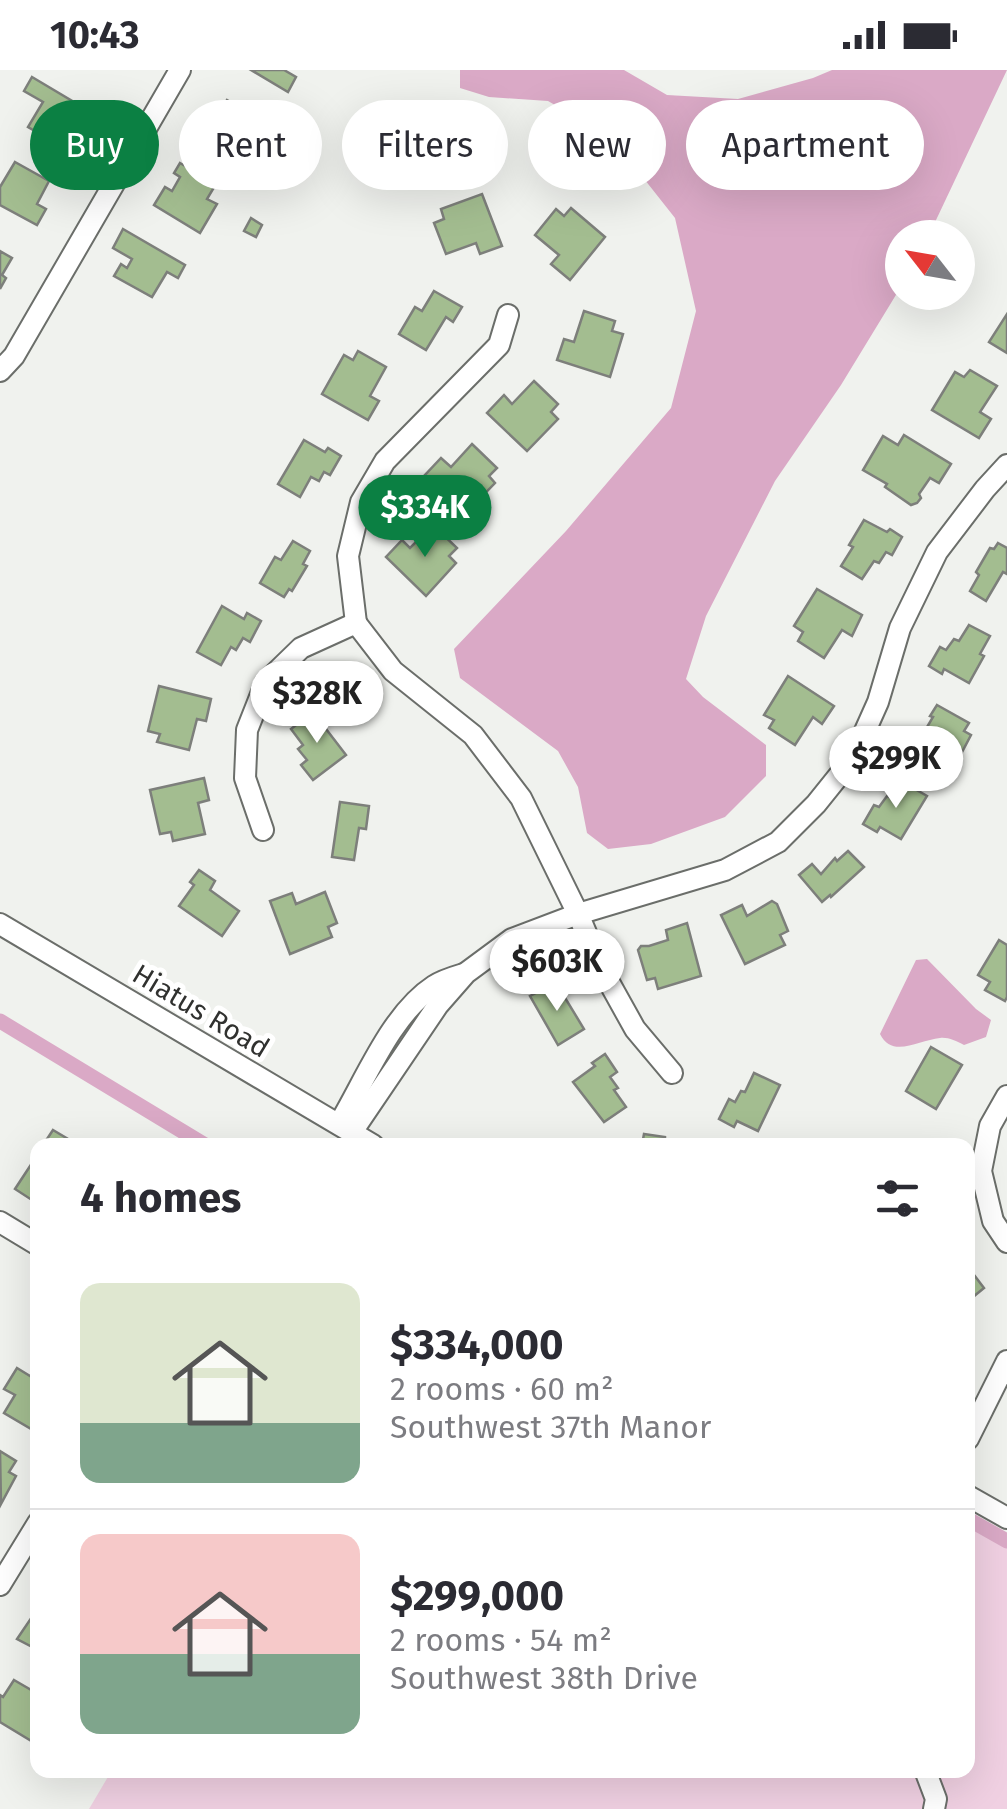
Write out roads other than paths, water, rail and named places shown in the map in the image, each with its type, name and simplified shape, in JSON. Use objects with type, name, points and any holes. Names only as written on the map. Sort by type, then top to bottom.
[{"type":"street","points":[[0,370],[14,356],[180,70]]},
{"type":"street","points":[[508,315],[499,345],[385,462],[361,502],[348,556],[356,623],[393,671],[473,735],[521,798],[600,966],[635,1029],[672,1073]]},
{"type":"street","points":[[345,1128],[438,1005],[466,974],[512,939],[578,914],[726,870],[778,842],[816,804],[853,758],[878,702],[900,628],[937,552],[1007,465]]},
{"type":"street","points":[[262,830],[245,778],[247,730],[266,682],[301,648],[356,623]]},
{"type":"street","name":"Hiatus Road","points":[[0,924],[362,1138]]},
{"type":"street","points":[[345,1128],[389,1037],[414,1002],[437,983],[466,974]]},
{"type":"street","points":[[1007,1096],[990,1126],[982,1171],[993,1221],[1007,1242]]},
{"type":"street","points":[[0,1222],[30,1240]]},
{"type":"street","points":[[975,1425],[1007,1361]]},
{"type":"street","points":[[975,1500],[1007,1518]]},
{"type":"street","points":[[0,1585],[30,1536]]},
{"type":"street","points":[[928,1778],[936,1799],[934,1809]]},
{"type":"waterway","points":[[0,1021],[193,1138]]},
{"type":"waterway","points":[[975,1523],[1007,1541]]}]
